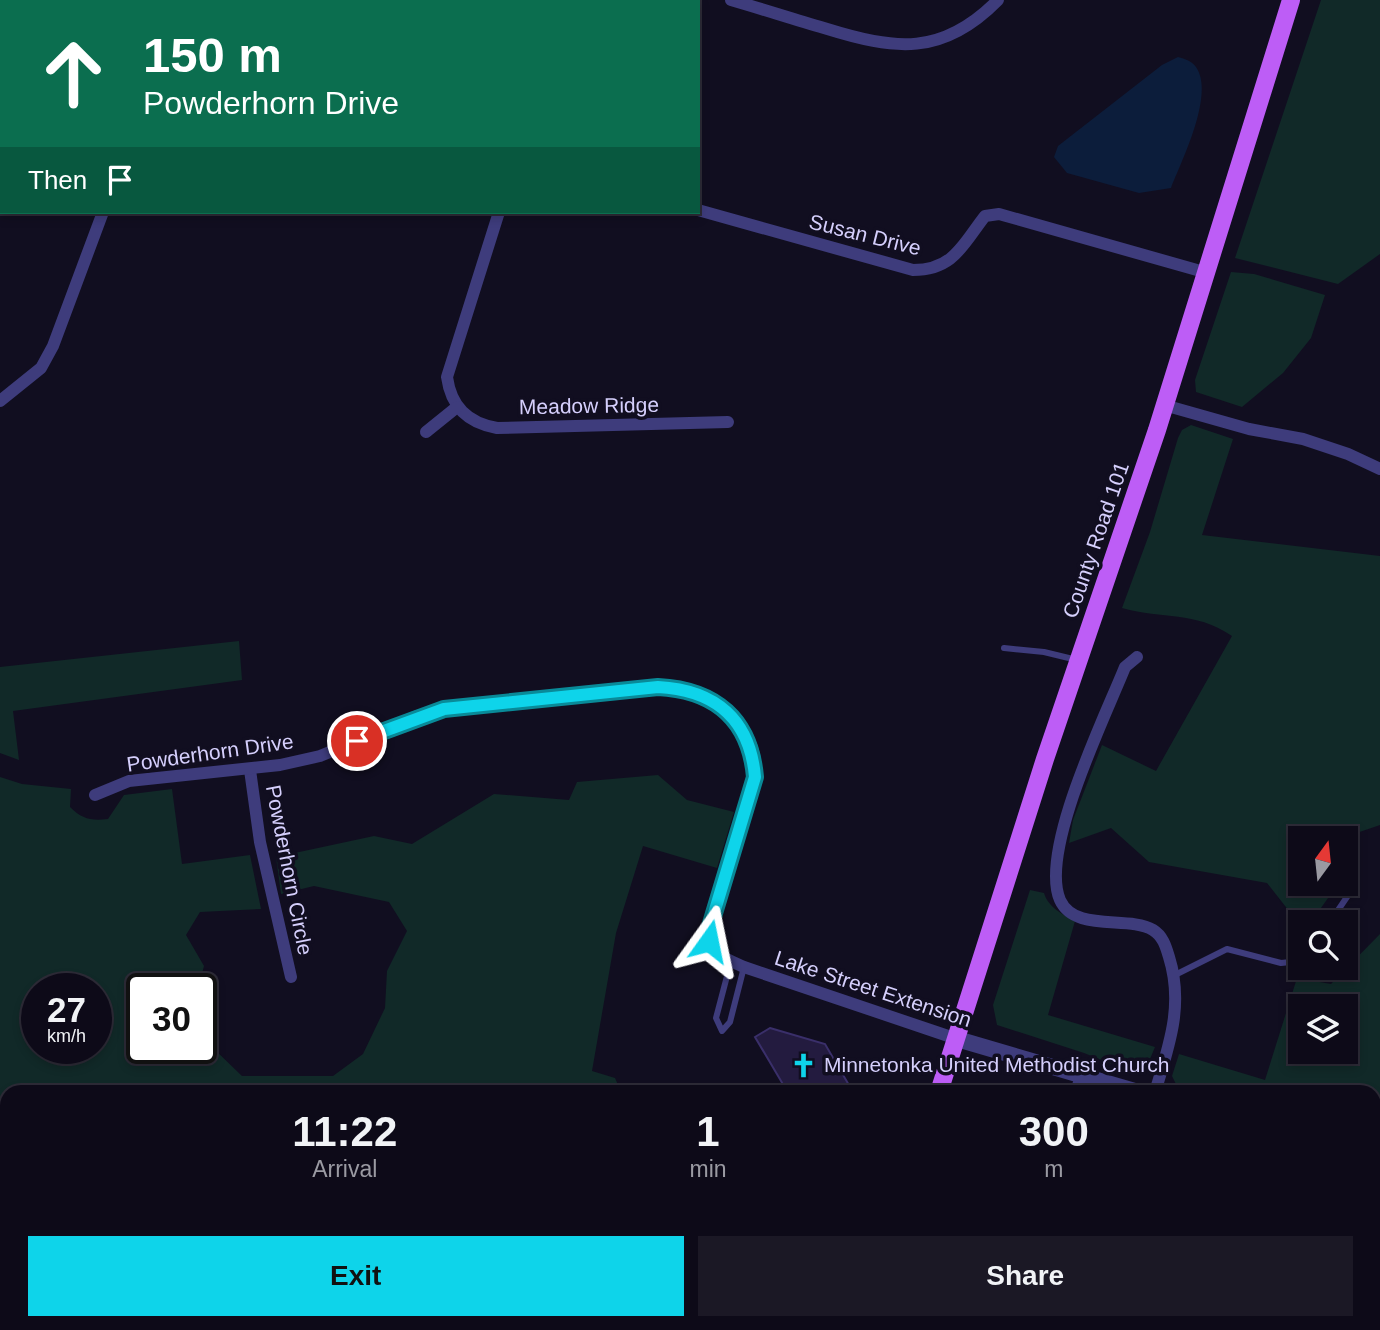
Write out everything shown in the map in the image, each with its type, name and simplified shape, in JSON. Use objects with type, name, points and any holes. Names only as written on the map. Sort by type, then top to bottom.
[{"type":"main road","name":"County Road 101","points":[[941,1085],[1005,880],[1164,405],[1291,0]]},
{"type":"street","points":[[731,0],[859,39],[886,45],[912,46],[963,30],[998,0]]},
{"type":"street","name":"Susan Drive","points":[[700,211],[913,270],[930,270],[946,263],[985,216],[999,214],[1204,272]]},
{"type":"street","points":[[0,401],[41,368],[53,346],[102,214]]},
{"type":"street","points":[[426,432],[457,407],[449,393],[447,377],[450,361],[498,214]]},
{"type":"street","points":[[1164,405],[1250,429],[1303,439],[1348,454],[1380,469]]},
{"type":"street","name":"Meadow Ridge","points":[[457,407],[467,418],[497,428],[728,422]]},
{"type":"street","points":[[1137,657],[1125,667],[1064,820],[1057,861],[1059,898],[1072,913],[1086,919],[1154,931],[1164,941],[1175,975],[1177,1018],[1157,1085]]},
{"type":"street","name":"Lake Street Extension","points":[[658,687],[679,688],[717,705],[740,726],[753,756],[753,789],[709,930],[712,949],[744,967],[957,1039],[1079,1084]]},
{"type":"street","name":"Powderhorn Drive","points":[[95,794],[130,781],[250,770],[320,756],[444,709],[658,687]]},
{"type":"street","name":"Powderhorn Circle","points":[[250,770],[260,842],[291,977]]},
{"type":"lane","points":[[1004,648],[1044,652],[1079,661]]},
{"type":"lane","points":[[1175,975],[1227,949],[1288,964]]},
{"type":"lane","points":[[731,961],[716,1018],[722,1031],[730,1022],[744,967]]},
{"type":"green space","points":[[1321,0],[1380,0],[1380,254],[1338,284],[1235,258]]},
{"type":"green space","points":[[1231,272],[1254,274],[1325,295],[1311,338],[1283,373],[1242,407],[1196,392],[1195,380]]},
{"type":"green space","points":[[1191,425],[1233,439],[1202,535],[1380,556],[1380,825],[1358,833],[1358,826],[1288,826],[1288,896],[1329,896],[1320,910],[1288,910],[1267,883],[1149,862],[1111,828],[1069,843],[1073,820],[1102,745],[1156,771],[1232,636],[1204,622],[1122,608],[1150,532],[1182,430]]},
{"type":"green space","points":[[239,641],[242,680],[13,711],[19,760],[0,753],[0,667]]},
{"type":"green space","points":[[658,775],[687,800],[734,812],[717,868],[643,846],[616,933],[592,1071],[615,1078],[618,1085],[0,1085],[0,777],[22,784],[71,789],[70,807],[83,817],[97,820],[108,819],[124,795],[172,789],[182,864],[250,855],[261,909],[200,912],[186,935],[204,966],[202,973],[126,973],[126,1064],[217,1064],[217,1052],[242,1076],[333,1076],[363,1054],[385,1008],[387,971],[407,931],[389,902],[314,886],[281,894],[276,857],[374,836],[412,844],[494,794],[569,800],[577,782]]},
{"type":"green space","points":[[1030,890],[1044,893],[1052,906],[1075,921],[1048,1015],[1155,1047],[1145,1071],[1134,1073],[1084,1053],[997,1025],[993,1005]]},
{"type":"green space","points":[[1380,934],[1380,1085],[1176,1085],[1172,1076],[1179,1054],[1265,1080],[1288,1007],[1288,1064],[1358,1064],[1358,994],[1292,994],[1296,980],[1331,984],[1335,980],[1358,980],[1358,956]]},
{"type":"water","points":[[1178,57],[1196,67],[1201,79],[1202,93],[1195,127],[1171,188],[1139,193],[1067,173],[1054,157],[1058,146],[1162,65]]},
{"type":"building","name":"Minnetonka United Methodist Church","points":[[770,1028],[825,1044],[849,1085],[783,1085],[755,1037]]},
{"type":"place","name":"Minnetonka United Methodist Church","points":[[804,1065]]},
{"type":"route","points":[[357,741],[417,716],[444,709],[658,687],[679,688],[699,694],[733,717],[746,735],[753,756],[755,777],[709,930],[709,941]]}]
